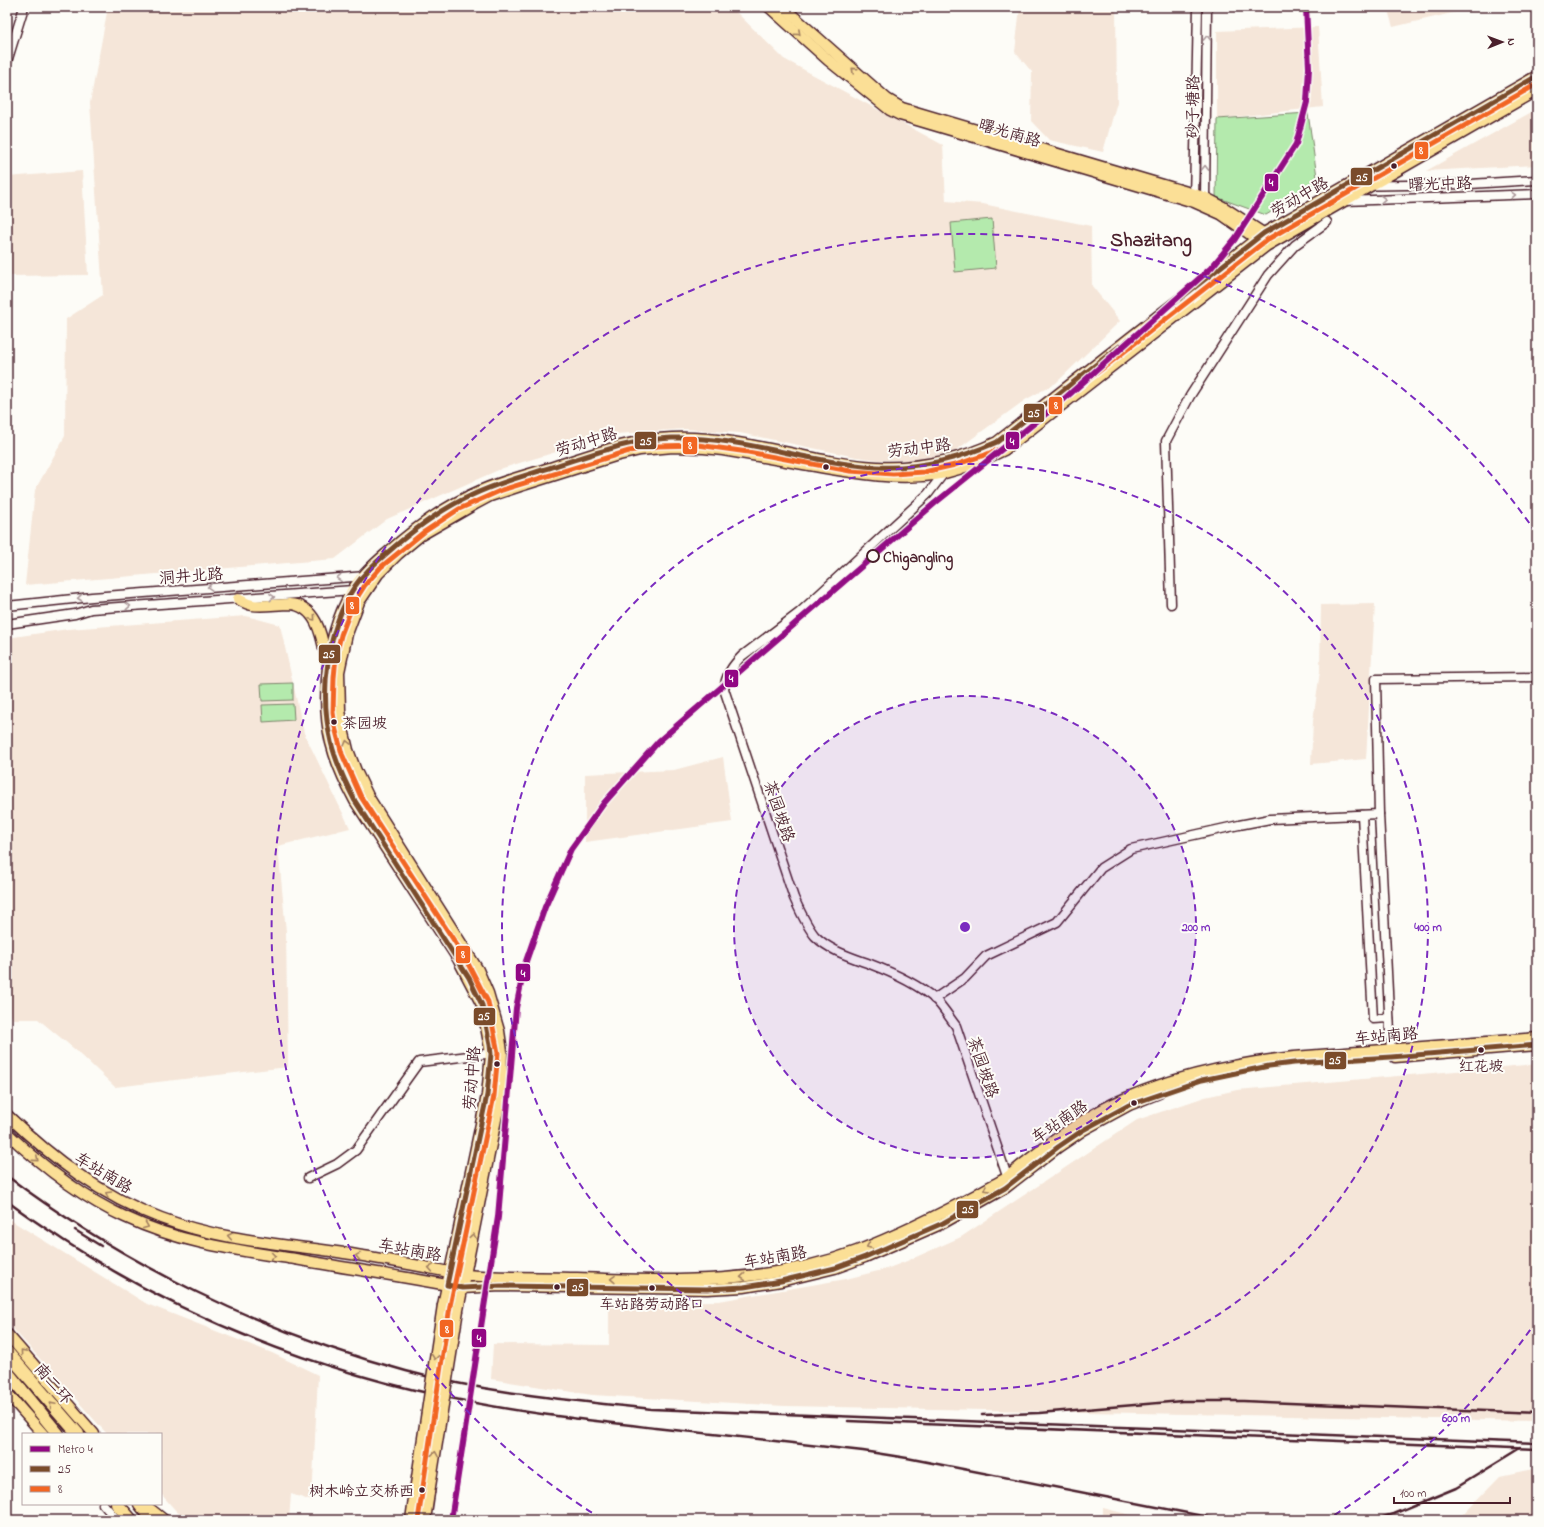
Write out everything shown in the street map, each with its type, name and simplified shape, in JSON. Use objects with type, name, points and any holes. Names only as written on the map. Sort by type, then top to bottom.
[{"type":"highway","name":"南二环","points":[[7,1352],[77,1433]]},
{"type":"highway","name":"南二环","points":[[7,1372],[57,1433]]},
{"type":"highway","points":[[118,1505],[131,1520]]},
{"type":"highway","points":[[141,1505],[153,1520]]},
{"type":"main road","name":"曙光南路","points":[[769,7],[873,98],[900,115],[1223,206],[1270,243]]},
{"type":"main road","name":"曙光南路","points":[[783,7],[887,99],[902,108],[1200,200]]},
{"type":"main road","name":"劳动中路","points":[[411,1520],[443,1305],[487,1095],[491,1054],[482,1005],[469,978],[355,802],[345,783],[335,757],[327,726],[325,711],[329,653],[335,630],[346,602],[362,576],[416,528],[473,495],[517,478],[640,441],[671,438],[712,439],[851,464],[878,467],[912,466],[960,457],[997,442],[1261,236],[1537,76]]},
{"type":"main road","name":"劳动中路","points":[[425,1520],[458,1310],[500,1099],[502,1052],[499,1031],[492,1006],[478,970],[369,798],[361,783],[348,750],[340,710],[340,672],[347,634],[359,602],[378,574],[414,540],[434,527],[490,496],[615,456],[640,450],[673,447],[704,448],[850,473],[879,476],[906,476],[944,473],[982,460],[1004,450],[1270,243],[1537,90]]},
{"type":"main road","points":[[238,599],[252,605],[290,604],[305,610],[318,624],[322,636],[328,669]]},
{"type":"main road","name":"车站南路","points":[[7,1115],[31,1138],[62,1164],[87,1181],[112,1196],[161,1218],[185,1226],[234,1237],[465,1274],[610,1279],[708,1280],[747,1277],[778,1272],[834,1259],[862,1249],[939,1216],[1008,1181],[1079,1123],[1126,1098],[1198,1074],[1269,1060],[1537,1038]]},
{"type":"main road","name":"车站南路","points":[[7,1133],[39,1162],[83,1194],[125,1218],[174,1236],[203,1244],[463,1288],[500,1286],[707,1289],[744,1287],[781,1281],[835,1268],[872,1254],[943,1223],[1008,1181],[1082,1130],[1116,1111],[1158,1094],[1202,1080],[1269,1066],[1294,1063],[1537,1045]]},
{"type":"main road","points":[[7,1334],[93,1433]]},
{"type":"main road","points":[[7,1393],[42,1433]]},
{"type":"main road","points":[[145,1505],[164,1520]]},
{"type":"street","points":[[7,62],[24,7]]},
{"type":"street","name":"砂子塘路","points":[[1198,7],[1200,200]]},
{"type":"street","name":"砂子塘路","points":[[1200,200],[1207,7]]},
{"type":"street","name":"曙光中路","points":[[1346,186],[1470,184],[1537,180]]},
{"type":"street","name":"曙光中路","points":[[1344,201],[1537,194]]},
{"type":"street","points":[[1171,604],[1166,441],[1190,396],[1268,275],[1295,245],[1327,222]]},
{"type":"street","name":"茶园坡路","points":[[960,457],[944,473],[928,494],[799,613],[742,656],[725,679],[724,689],[794,898],[805,921],[815,935],[826,945],[845,955],[872,965],[907,981],[934,999],[956,1026],[1008,1181]]},
{"type":"street","name":"洞井北路","points":[[7,606],[92,596],[378,574]]},
{"type":"street","name":"洞井北路","points":[[7,624],[75,614],[91,609],[367,589]]},
{"type":"street","points":[[1391,1051],[1379,814],[1376,679],[1537,678]]},
{"type":"street","points":[[934,999],[965,978],[986,956],[1057,922],[1101,868],[1131,849],[1270,819],[1379,814]]},
{"type":"street","points":[[1362,815],[1373,1019],[1389,1018]]},
{"type":"street","points":[[308,1178],[337,1164],[356,1150],[419,1062],[502,1052]]},
{"type":"street","points":[[104,1505],[117,1520]]},
{"type":"shaded area","points":[[108,7],[731,7],[784,59],[943,145],[946,201],[983,204],[1091,226],[1092,286],[1120,321],[1056,383],[1025,400],[955,451],[921,460],[880,460],[856,457],[740,433],[685,429],[616,434],[503,468],[387,519],[335,559],[25,585],[35,490],[65,436],[66,319],[103,295],[90,103]]},
{"type":"shaded area","points":[[1020,7],[1116,7],[1117,102],[1103,152],[1049,140],[1031,121],[1032,72],[1015,52]]},
{"type":"shaded area","points":[[1387,7],[1473,7],[1473,8],[1393,27]]},
{"type":"shaded area","points":[[1318,27],[1323,107],[1217,119],[1217,31]]},
{"type":"shaded area","points":[[1537,109],[1537,165],[1426,171]]},
{"type":"shaded area","points":[[82,171],[88,275],[7,276],[7,177]]},
{"type":"shaded area","points":[[1375,604],[1366,759],[1311,764],[1313,721],[1320,671],[1321,605]]},
{"type":"shaded area","points":[[246,616],[280,625],[304,733],[350,828],[278,846],[286,932],[288,1067],[115,1087],[78,1052],[38,1019],[13,1019],[7,1007],[7,638],[68,629]]},
{"type":"shaded area","points":[[723,757],[732,822],[585,842],[585,774],[674,770]]},
{"type":"shaded area","points":[[1537,1064],[1537,1421],[785,1406],[592,1395],[491,1379],[493,1344],[609,1345],[609,1302],[719,1301],[846,1279],[886,1269],[907,1261],[961,1237],[1137,1120],[1205,1097],[1237,1090]]},
{"type":"shaded area","points":[[7,1218],[147,1304],[272,1353],[318,1375],[312,1501],[291,1494],[289,1520],[190,1520],[177,1512],[162,1495],[162,1433],[106,1433],[7,1322]]},
{"type":"shaded area","points":[[1537,1468],[1537,1520],[1457,1520],[1500,1476]]},
{"type":"shaded area","points":[[1103,1508],[1150,1520],[1103,1520]]},
{"type":"green space","points":[[1308,113],[1318,184],[1266,215],[1216,197],[1217,119]]},
{"type":"green space","points":[[992,219],[996,268],[955,272],[951,223]]},
{"type":"green space","points":[[293,683],[293,700],[262,701],[261,684]]},
{"type":"green space","points":[[293,704],[294,720],[263,722],[262,705]]},
{"type":"railway","points":[[7,1176],[99,1239],[148,1267],[248,1316],[300,1337],[352,1355],[436,1379],[466,1385],[528,1395],[651,1409],[1537,1443]]},
{"type":"railway","points":[[7,1201],[63,1240],[110,1269],[159,1296],[208,1319],[259,1341],[311,1360],[416,1390],[470,1402],[562,1417],[863,1451],[907,1458],[1223,1520]]},
{"type":"railway","points":[[75,1230],[101,1246]]},
{"type":"railway","points":[[982,1415],[1039,1413],[1182,1401],[1243,1401],[1537,1413]]},
{"type":"railway","points":[[848,1421],[1537,1449]]},
{"type":"railway","points":[[1373,1520],[1393,1514],[1456,1488],[1521,1448]]},
{"type":"metro line","name":"4","points":[[451,1520],[498,1217],[516,1008],[525,964],[545,907],[571,849],[604,803],[659,741],[935,503],[1063,400],[1211,268],[1235,239],[1296,144],[1307,102],[1309,68],[1306,7]]},
{"type":"transit line","name":"25","points":[[1537,76],[1264,233],[997,442],[983,448],[938,462],[908,466],[877,467],[851,465],[724,441],[672,438],[657,439],[626,444],[500,483],[480,491],[447,508],[426,522],[374,564],[362,577],[345,603],[338,621],[332,641],[326,683],[327,723],[331,742],[335,757],[351,794],[469,978],[482,1005],[491,1054],[487,1095],[447,1285],[463,1288],[501,1286],[707,1289],[744,1287],[781,1281],[835,1268],[865,1257],[943,1223],[1005,1188],[1058,1147],[1083,1130],[1129,1105],[1202,1080],[1269,1066],[1294,1063],[1537,1045]]},
{"type":"transit line","name":"8","points":[[418,1520],[450,1306],[494,1096],[498,1053],[488,1002],[464,956],[361,797],[342,754],[333,712],[336,656],[341,635],[353,604],[365,585],[381,567],[424,532],[459,509],[502,490],[629,451],[658,446],[698,445],[748,452],[850,471],[893,474],[924,472],[955,465],[985,455],[1001,448],[1268,239],[1537,84]]},
{"type":"place","name":"Chigangling","points":[[873,556]]},
{"type":"place","name":"茶园坡","points":[[334,722]]},
{"type":"place","name":"红花坡","points":[[1481,1050]]},
{"type":"place","name":"车站路劳动路口","points":[[652,1288]]},
{"type":"place","name":"树木岭立交桥西","points":[[422,1490]]},
{"type":"district","name":"Shazitang","points":[[1151,239]]}]
